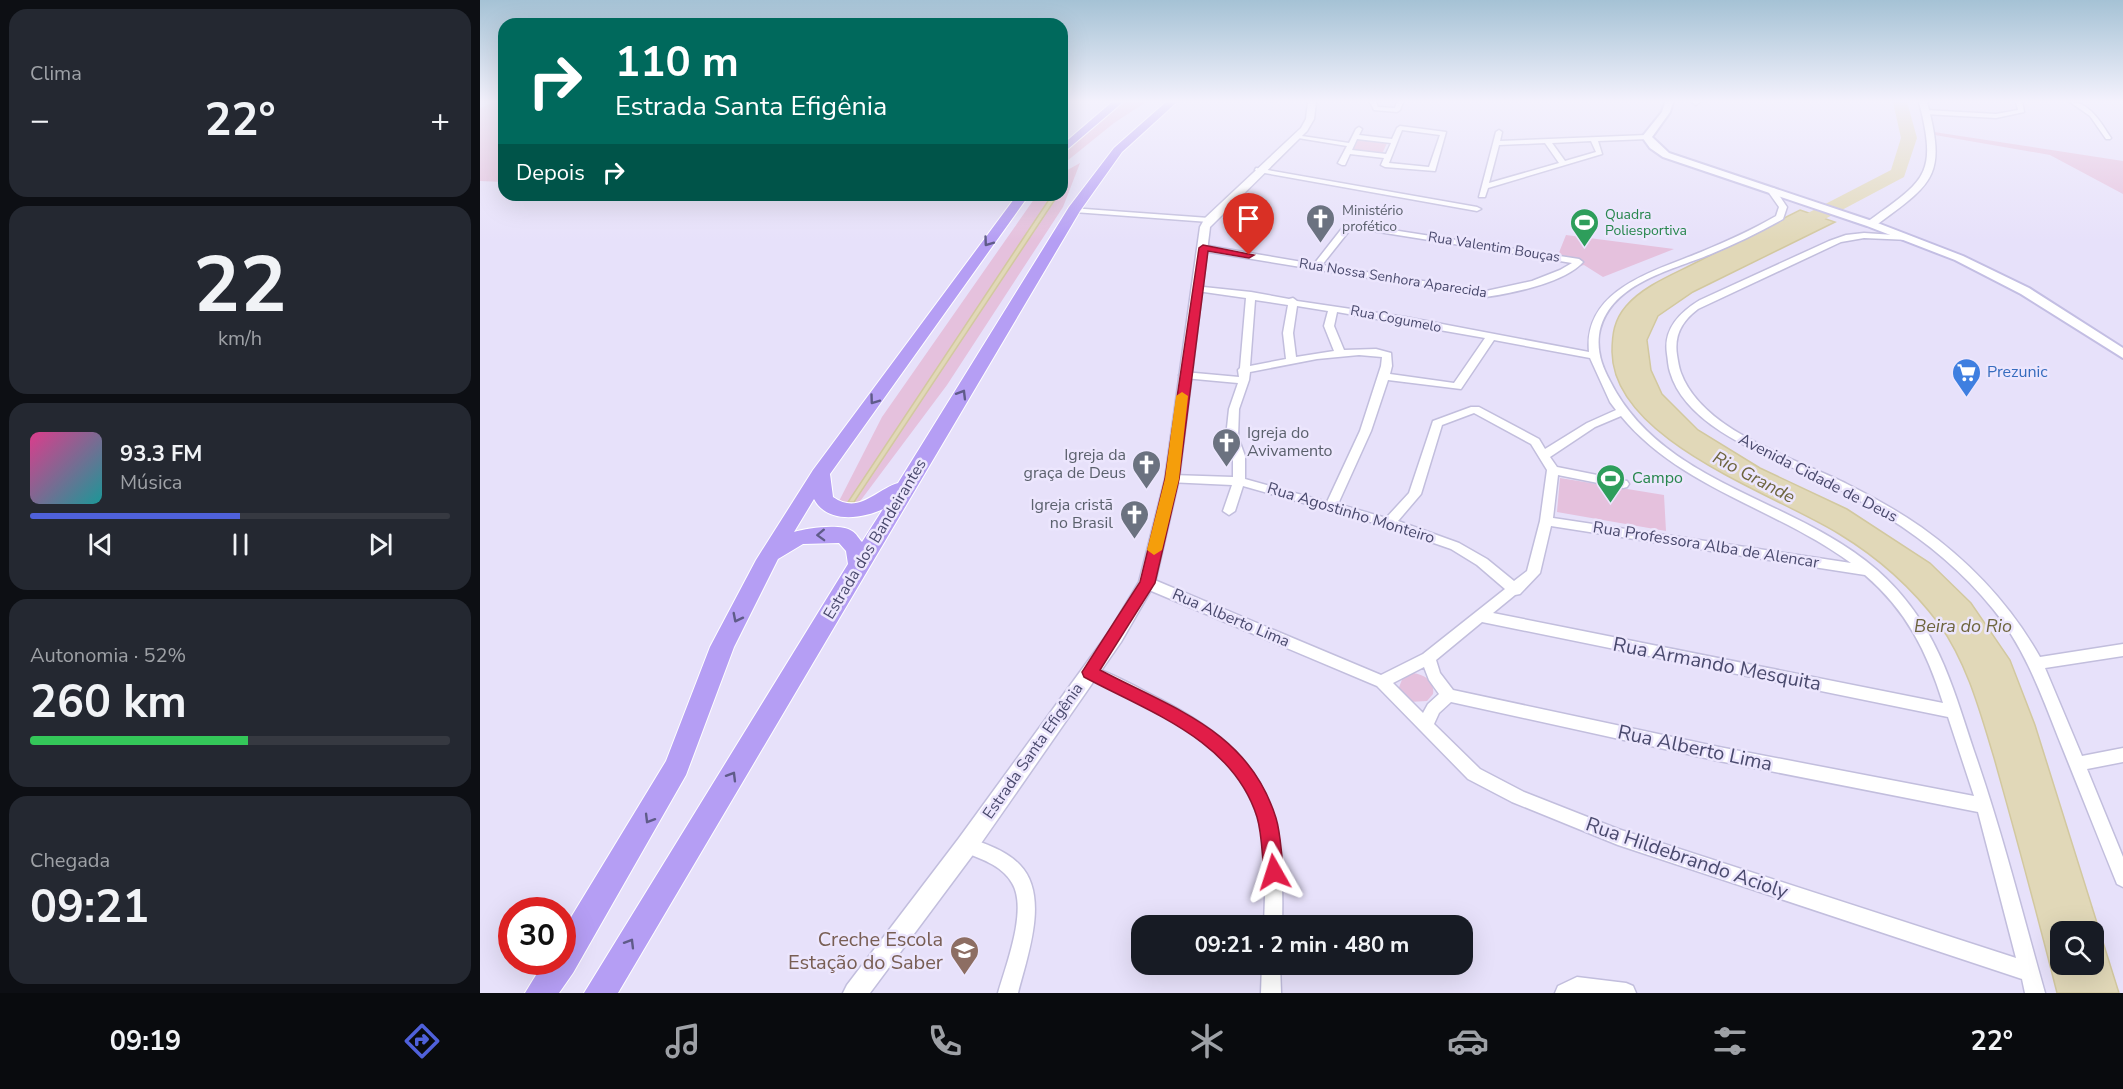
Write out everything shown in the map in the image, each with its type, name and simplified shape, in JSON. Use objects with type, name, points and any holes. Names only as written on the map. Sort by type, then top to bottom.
[{"type":"main road","name":"Estrada dos Bandeirantes","points":[[600,993],[1074,210],[1120,148]]},
{"type":"main road","points":[[1658,148],[1678,160],[1806,201],[1910,238],[1995,274],[2074,320],[2123,354]]},
{"type":"main road","points":[[576,937],[677,767],[722,647],[764,566],[820,474],[1019,201]]},
{"type":"main road","points":[[820,474],[824,500],[831,507],[841,510],[861,512],[907,484]]},
{"type":"main road","points":[[764,566],[790,542],[818,534],[845,536],[851,540],[856,549],[859,566]]},
{"type":"main road","points":[[541,993],[553,975]]},
{"type":"street","points":[[1074,210],[1209,220],[1282,148]]},
{"type":"street","points":[[1342,163],[1349,148]]},
{"type":"street","points":[[1362,148],[1388,156]]},
{"type":"street","points":[[1391,148],[1385,164],[1387,166],[1432,169],[1439,148]]},
{"type":"street","points":[[1495,148],[1483,191],[1600,153],[1598,148]]},
{"type":"street","points":[[1552,148],[1564,164]]},
{"type":"street","points":[[1867,223],[1912,194],[1930,167],[1932,148]]},
{"type":"street","points":[[1258,170],[1477,208]]},
{"type":"street","points":[[1771,190],[1784,210],[1780,217],[1717,249],[1631,285],[1615,297],[1597,322],[1593,339],[1594,356],[1605,387],[1622,412],[1648,440],[1692,471],[1815,532],[1847,552],[1892,593],[1924,634],[1938,665],[1985,806],[2035,993]]},
{"type":"street","name":"Estrada Santa Efigênia","points":[[855,993],[967,845],[1090,672],[1147,583],[1172,479],[1205,227],[1209,220]]},
{"type":"street","name":"Rua Valentim Bouças","points":[[1317,266],[1346,229],[1360,227],[1572,259],[1579,262],[1579,265]]},
{"type":"street","name":"Avenida Cidade de Deus","points":[[1910,238],[1866,236],[1839,240],[1766,276],[1703,302],[1674,325],[1671,339],[1673,366],[1693,401],[1731,432],[1762,450],[1867,499],[1918,531],[1945,553],[2022,634],[2078,764],[2123,878]]},
{"type":"street","name":"Rua Nossa Senhora Aparecida","points":[[1203,248],[1486,294],[1524,286],[1579,265]]},
{"type":"street","name":"Rua Cogumelo","points":[[1197,288],[1405,320],[1594,356]]},
{"type":"street","points":[[1229,511],[1239,481],[1239,456],[1233,437],[1234,409],[1244,375],[1251,295]]},
{"type":"street","points":[[1291,361],[1288,333],[1293,301]]},
{"type":"street","points":[[1333,308],[1329,327],[1341,354]]},
{"type":"street","points":[[1386,377],[1457,387],[1490,338]]},
{"type":"street","points":[[1184,375],[1244,375],[1291,361],[1341,354],[1383,353],[1388,363],[1386,377],[1343,486],[1330,508]]},
{"type":"street","points":[[1382,682],[1428,658],[1527,580],[1537,566],[1553,470],[1535,442],[1475,409],[1437,423],[1415,494],[1389,523]]},
{"type":"street","points":[[1545,455],[1591,425],[1622,412]]},
{"type":"street","points":[[1553,470],[1623,484]]},
{"type":"street","name":"Rua Agostinho Monteiro","points":[[1172,479],[1239,481],[1389,523],[1455,546],[1482,562],[1515,590]]},
{"type":"street","name":"Rua Professora Alba de Alencar","points":[[1546,521],[1866,570]]},
{"type":"street","name":"Rua Alberto Lima","points":[[1147,583],[1382,682]]},
{"type":"street","name":"Rua Armando Mesquita","points":[[1480,616],[1954,712]]},
{"type":"street","points":[[2036,663],[2123,650]]},
{"type":"street","points":[[1425,727],[1433,709],[1448,695],[1434,676],[1428,658]]},
{"type":"street","points":[[1090,672],[1196,729],[1222,746],[1241,766],[1256,790],[1267,819],[1274,868],[1273,915]]},
{"type":"street","name":"Rua Hildebrando Acioly","points":[[1382,682],[1474,774],[1518,796],[1618,837],[2029,972]]},
{"type":"street","name":"Rua Alberto Lima","points":[[1448,695],[1707,751],[1985,806]]},
{"type":"street","points":[[2078,764],[2123,755]]},
{"type":"street","points":[[967,845],[999,859],[1018,875],[1026,895],[1026,914],[1008,993]]},
{"type":"street","points":[[1271,975],[1271,993]]},
{"type":"street","points":[[1573,991],[1598,988],[1626,993]]},
{"type":"shaded area","points":[[480,148],[498,148],[498,182],[480,181]]},
{"type":"shaded area","points":[[1069,148],[1083,148],[1068,160]]},
{"type":"shaded area","points":[[1344,148],[1385,148],[1382,154],[1343,150]]},
{"type":"shaded area","points":[[2012,148],[2040,148],[2123,161],[2123,194],[2050,155]]},
{"type":"shaded area","points":[[1080,163],[1068,194],[1068,170]]},
{"type":"shaded area","points":[[1033,201],[1065,201],[947,385],[858,504],[837,505],[882,417]]},
{"type":"shaded area","points":[[1566,235],[1674,249],[1603,277],[1584,265],[1570,269],[1567,267],[1570,258],[1558,255]]},
{"type":"shaded area","name":"Campo","points":[[1560,478],[1664,495],[1666,531],[1557,512]]},
{"type":"shaded area","points":[[1413,673],[1431,682],[1433,694],[1427,701],[1409,702],[1398,690],[1403,677]]},
{"type":"water","points":[[1048,201],[1054,201],[854,502],[848,502]]},
{"type":"water","name":"Beira do Rio","points":[[1800,210],[1835,222],[1693,292],[1658,316],[1647,340],[1651,370],[1662,394],[1698,430],[1760,468],[1847,509],[1930,563],[1971,603],[2010,660],[2035,725],[2096,921],[2050,921],[2050,966],[1978,706],[1965,671],[1939,624],[1893,574],[1853,543],[1811,518],[1739,482],[1667,438],[1639,412],[1619,384],[1612,352],[1616,322],[1633,299],[1660,280]]},
{"type":"water","points":[[2104,945],[2119,993],[2057,993],[2052,975],[2104,975]]},
{"type":"waterway","name":"Rio Grande","points":[[1784,233],[1898,173],[1906,148]]},
{"type":"slow traffic","points":[[1154,550],[1172,479],[1182,396]]},
{"type":"place","name":"Ministério profético","points":[[1321,244]]},
{"type":"place","name":"Quadra Poliesportiva","points":[[1584,248]]},
{"type":"place","name":"Prezunic","points":[[1966,398]]},
{"type":"place","name":"Igreja do Avivamento","points":[[1226,468]]},
{"type":"place","name":"Igreja da graça de Deus","points":[[1147,490]]},
{"type":"place","name":"Campo","points":[[1611,504]]},
{"type":"place","name":"Igreja cristã no Brasil","points":[[1134,540]]},
{"type":"place","name":"Creche Escola Estação do Saber","points":[[964,976]]},
{"type":"route","points":[[1249,255],[1203,248],[1184,375],[1172,479],[1147,583],[1115,637],[1090,672],[1196,729],[1222,746],[1241,766],[1256,790],[1267,819],[1274,872]]}]
